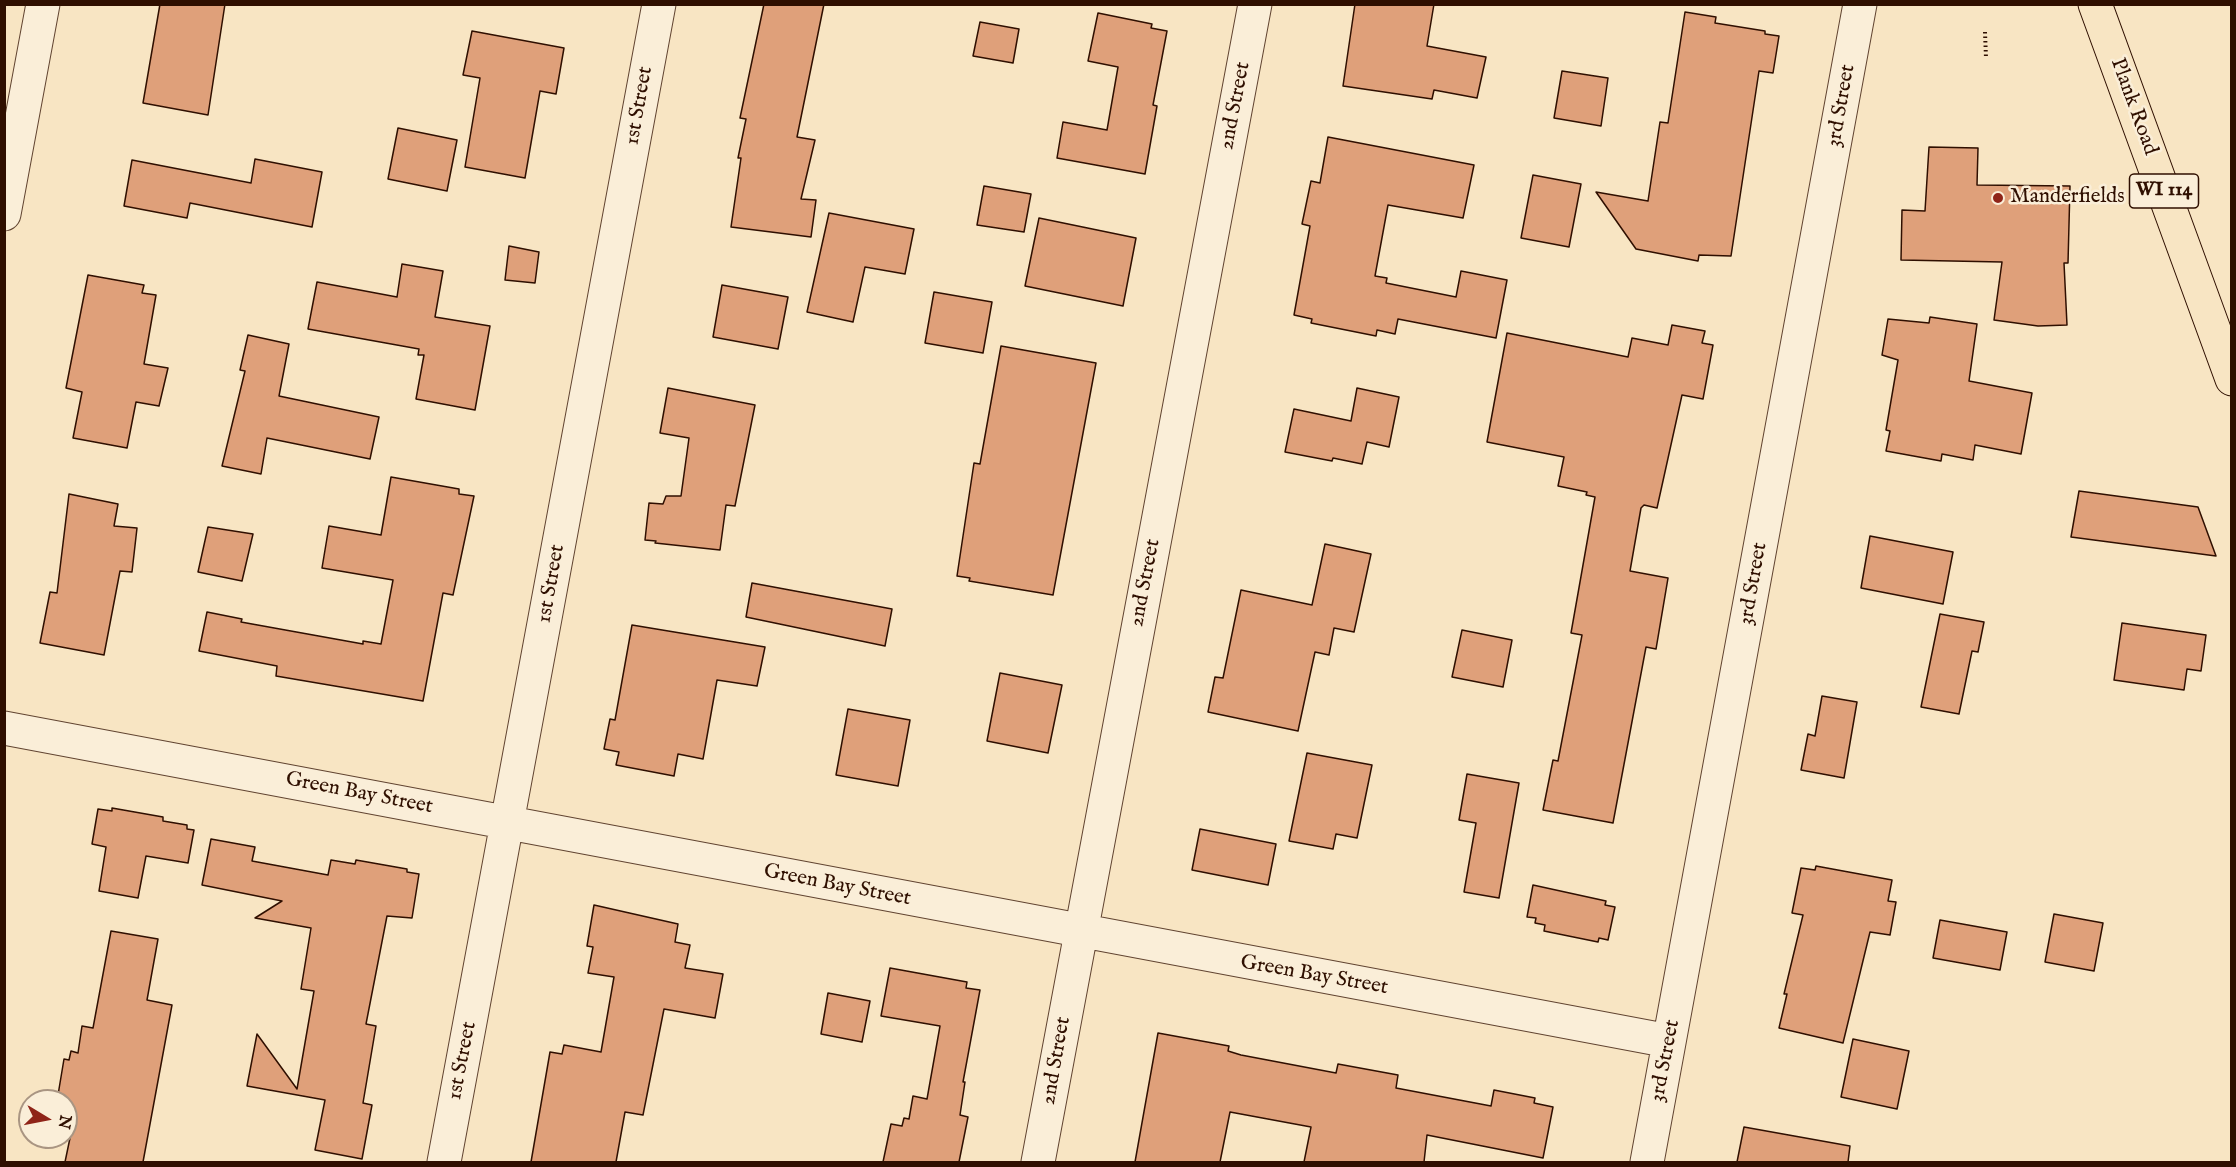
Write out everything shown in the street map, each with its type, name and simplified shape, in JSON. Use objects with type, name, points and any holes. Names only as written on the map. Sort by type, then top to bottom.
[{"type":"main road","name":"Plank Road","points":[[2095,4],[2232,379]]},
{"type":"street","points":[[4,214],[43,4]]},
{"type":"street","name":"1st Street","points":[[444,1162],[659,4]]},
{"type":"street","name":"2nd Street","points":[[1038,1162],[1255,4]]},
{"type":"street","name":"3rd Street","points":[[1647,1162],[1860,4]]},
{"type":"street","name":"Green Bay Street","points":[[4,728],[1669,1041]]},
{"type":"path","points":[[1985,32],[1986,58]]},
{"type":"building","points":[[160,4],[225,4],[208,115],[143,103]]},
{"type":"building","points":[[764,4],[824,4],[797,137],[815,140],[801,199],[816,200],[811,237],[731,227],[741,158],[738,158],[746,119],[740,118]]},
{"type":"building","points":[[1355,4],[1434,4],[1427,46],[1486,57],[1477,98],[1434,90],[1432,99],[1343,86]]},
{"type":"building","points":[[1685,12],[1716,17],[1715,23],[1765,31],[1765,34],[1779,36],[1773,73],[1759,71],[1731,256],[1699,255],[1698,261],[1636,249],[1596,192],[1648,201],[1660,122],[1668,123]]},
{"type":"building","points":[[1098,13],[1152,24],[1151,28],[1167,31],[1153,105],[1157,106],[1145,174],[1057,158],[1063,122],[1107,130],[1118,67],[1088,61]]},
{"type":"building","points":[[980,22],[1019,29],[1013,63],[973,56]]},
{"type":"building","points":[[472,31],[564,48],[556,94],[540,91],[525,178],[465,167],[480,78],[463,75]]},
{"type":"building","points":[[1562,71],[1608,78],[1601,126],[1554,118]]},
{"type":"building","points":[[398,128],[457,140],[447,191],[388,179]]},
{"type":"building","points":[[1328,137],[1474,165],[1463,218],[1388,205],[1375,276],[1387,278],[1386,283],[1456,297],[1461,271],[1507,280],[1496,338],[1398,319],[1395,334],[1377,330],[1376,336],[1311,323],[1312,319],[1294,315],[1310,226],[1302,224],[1311,181],[1320,183]]},
{"type":"building","name":"Manderfields","points":[[1929,147],[1978,148],[1977,185],[2070,186],[2068,263],[2064,263],[2067,325],[2038,326],[1994,320],[2002,262],[1901,260],[1902,210],[1925,211]]},
{"type":"building","points":[[255,159],[322,172],[312,227],[190,203],[187,218],[124,206],[132,160],[251,183]]},
{"type":"building","points":[[1533,175],[1581,184],[1569,247],[1521,238]]},
{"type":"building","points":[[984,186],[1031,194],[1024,232],[977,225]]},
{"type":"building","points":[[829,213],[914,229],[905,274],[865,267],[853,322],[807,312]]},
{"type":"building","points":[[1039,218],[1136,238],[1123,306],[1025,286]]},
{"type":"building","points":[[509,246],[539,252],[535,283],[505,280]]},
{"type":"building","points":[[402,264],[443,271],[435,317],[490,326],[475,410],[416,399],[424,355],[418,355],[419,349],[308,329],[317,282],[397,297]]},
{"type":"building","points":[[88,275],[144,285],[142,293],[156,295],[144,364],[168,368],[159,406],[136,402],[127,448],[73,438],[82,392],[66,388]]},
{"type":"building","points":[[722,285],[788,297],[778,349],[713,337]]},
{"type":"building","points":[[934,292],[992,302],[983,353],[925,343]]},
{"type":"building","points":[[1930,317],[1977,324],[1969,381],[2032,393],[2021,454],[1975,445],[1973,460],[1942,454],[1941,461],[1886,451],[1890,431],[1886,430],[1898,360],[1882,355],[1888,319],[1929,323]]},
{"type":"building","points":[[1672,325],[1705,331],[1702,343],[1713,345],[1703,399],[1682,395],[1657,508],[1644,505],[1641,508],[1630,571],[1668,578],[1656,649],[1646,647],[1613,823],[1543,810],[1553,760],[1558,761],[1582,635],[1571,633],[1595,497],[1586,495],[1587,492],[1558,486],[1564,457],[1487,442],[1507,333],[1628,357],[1632,338],[1668,345]]},
{"type":"building","points":[[248,335],[289,344],[279,396],[379,417],[370,459],[267,438],[261,474],[222,466],[245,371],[240,370]]},
{"type":"building","points":[[1001,346],[1096,363],[1053,595],[969,581],[970,578],[957,576],[974,463],[980,464]]},
{"type":"building","points":[[668,388],[755,405],[735,506],[726,505],[720,550],[645,540],[649,503],[663,504],[666,496],[681,496],[689,438],[660,433]]},
{"type":"building","points":[[1357,388],[1399,397],[1389,447],[1367,442],[1362,464],[1285,452],[1294,409],[1351,421]]},
{"type":"building","points":[[391,477],[459,489],[459,494],[474,496],[453,595],[443,593],[423,701],[276,676],[277,666],[199,651],[207,612],[242,619],[241,622],[363,644],[363,641],[381,644],[393,580],[322,568],[329,526],[381,535]]},
{"type":"building","points":[[2079,491],[2198,507],[2216,556],[2071,537]]},
{"type":"building","points":[[69,494],[118,504],[114,526],[137,528],[132,572],[120,571],[104,655],[40,643],[50,592],[57,593]]},
{"type":"building","points":[[208,527],[253,534],[242,581],[198,572]]},
{"type":"building","points":[[1870,536],[1953,552],[1943,604],[1861,588]]},
{"type":"building","points":[[1325,544],[1371,554],[1354,632],[1334,628],[1329,655],[1315,652],[1298,731],[1208,712],[1215,677],[1223,678],[1241,590],[1312,605]]},
{"type":"building","points":[[752,583],[892,609],[885,646],[746,617]]},
{"type":"building","points":[[1940,614],[1984,622],[1978,652],[1972,651],[1959,714],[1921,707]]},
{"type":"building","points":[[2122,623],[2206,635],[2201,671],[2187,669],[2184,690],[2114,680]]},
{"type":"building","points":[[632,625],[765,647],[757,686],[717,680],[703,759],[678,754],[674,776],[616,765],[619,752],[604,749],[610,719],[615,720]]},
{"type":"building","points":[[1462,630],[1512,640],[1503,687],[1452,677]]},
{"type":"building","points":[[1000,673],[1062,685],[1048,753],[987,741]]},
{"type":"building","points":[[1822,696],[1857,702],[1844,778],[1801,770],[1808,734],[1815,736]]},
{"type":"building","points":[[848,709],[910,720],[898,786],[836,775]]},
{"type":"building","points":[[1307,753],[1372,765],[1357,838],[1336,834],[1333,849],[1289,841]]},
{"type":"building","points":[[1467,774],[1519,783],[1499,898],[1464,892],[1476,823],[1459,820]]},
{"type":"building","points":[[112,808],[163,817],[163,821],[187,825],[187,829],[194,830],[188,863],[146,856],[138,898],[99,891],[106,847],[92,844],[98,809],[112,811]]},
{"type":"building","points":[[1200,829],[1276,844],[1268,885],[1192,870]]},
{"type":"building","points":[[211,839],[255,847],[252,861],[328,875],[331,860],[355,864],[356,860],[407,869],[407,872],[419,874],[412,918],[387,916],[366,1024],[376,1026],[363,1103],[372,1105],[362,1159],[315,1150],[325,1100],[247,1086],[257,1034],[297,1089],[314,991],[301,989],[311,928],[255,918],[282,901],[202,885]]},
{"type":"building","points":[[1816,866],[1892,880],[1888,901],[1896,902],[1890,935],[1870,932],[1843,1043],[1779,1028],[1787,994],[1784,994],[1803,915],[1792,913],[1801,868],[1815,870]]},
{"type":"building","points":[[1533,885],[1606,901],[1605,905],[1615,907],[1608,940],[1599,938],[1598,942],[1544,931],[1545,925],[1535,923],[1536,918],[1527,917]]},
{"type":"building","points":[[594,905],[678,924],[675,942],[690,945],[685,968],[723,974],[715,1018],[664,1009],[643,1115],[625,1112],[616,1162],[531,1162],[550,1052],[562,1054],[564,1045],[601,1052],[614,977],[588,973],[593,947],[587,946]]},
{"type":"building","points":[[2054,914],[2103,923],[2094,971],[2045,962]]},
{"type":"building","points":[[1940,920],[2007,932],[2000,970],[1933,958]]},
{"type":"building","points":[[111,931],[158,939],[147,1000],[172,1005],[143,1162],[65,1162],[68,1149],[78,1149],[78,1089],[59,1089],[64,1059],[69,1060],[71,1051],[78,1053],[82,1026],[93,1028]]},
{"type":"building","points":[[890,968],[967,982],[966,988],[980,990],[963,1082],[965,1082],[960,1115],[968,1117],[959,1162],[883,1162],[891,1124],[902,1126],[904,1118],[909,1119],[913,1096],[927,1099],[940,1026],[881,1016]]},
{"type":"building","points":[[828,993],[870,1001],[862,1042],[821,1034]]},
{"type":"building","points":[[1158,1033],[1229,1046],[1228,1051],[1241,1055],[1336,1073],[1338,1064],[1398,1075],[1396,1088],[1491,1106],[1494,1090],[1535,1098],[1534,1103],[1553,1107],[1543,1158],[1427,1135],[1424,1162],[1304,1162],[1311,1127],[1230,1112],[1220,1162],[1135,1162]]},
{"type":"building","points":[[1853,1039],[1909,1051],[1897,1109],[1841,1097]]},
{"type":"building","points":[[1744,1127],[1850,1146],[1848,1162],[1737,1162]]},
{"type":"place","name":"Manderfields","points":[[1998,198]]}]
